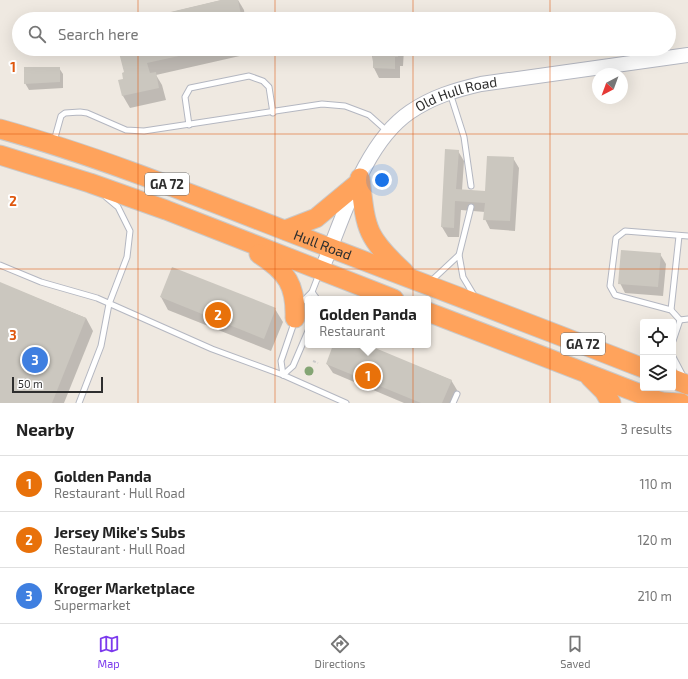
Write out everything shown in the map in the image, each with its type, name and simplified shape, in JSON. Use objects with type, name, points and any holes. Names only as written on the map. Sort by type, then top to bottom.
[{"type":"highway","name":"Hull Road","points":[[0,129],[216,202],[331,248],[640,367]]},
{"type":"highway","name":"Hull Road","points":[[0,155],[90,183],[228,234],[386,296]]},
{"type":"highway","points":[[285,230],[316,218],[359,181]]},
{"type":"highway","points":[[359,181],[364,213],[370,234],[381,251],[419,281]]},
{"type":"highway","points":[[228,234],[275,264],[292,284],[302,325]]},
{"type":"highway","name":"GA 72","points":[[431,313],[586,373],[652,401]]},
{"type":"highway","points":[[586,373],[604,391],[611,403]]},
{"type":"highway","points":[[676,380],[688,384]]},
{"type":"highway","points":[[652,401],[681,403]]},
{"type":"main road","name":"Old Hull Road","points":[[321,271],[371,155],[388,132],[404,117],[419,106],[450,92],[495,82],[688,55]]},
{"type":"lane","points":[[189,125],[185,97],[190,88],[249,76],[263,81],[269,87],[273,113]]},
{"type":"lane","points":[[450,92],[464,137],[471,186]]},
{"type":"lane","points":[[53,146],[61,116],[65,113],[80,112],[87,113],[126,130],[144,131],[273,113],[322,104],[345,106],[369,115],[388,132]]},
{"type":"lane","points":[[79,403],[101,346],[109,304],[127,257],[130,231],[118,207],[90,183]]},
{"type":"lane","points":[[471,207],[459,255],[463,278],[480,305]]},
{"type":"lane","points":[[680,320],[671,310],[615,295],[610,286],[616,238],[624,231],[688,236]]},
{"type":"lane","points":[[671,310],[679,236]]},
{"type":"lane","points":[[419,281],[459,255]]},
{"type":"lane","points":[[0,265],[41,282],[97,298],[212,349],[283,375],[346,403]]},
{"type":"lane","points":[[307,296],[312,292],[321,271]]},
{"type":"lane","points":[[312,292],[315,296]]},
{"type":"lane","points":[[283,375],[293,366],[302,325],[301,301],[305,298]]},
{"type":"lane","points":[[680,320],[688,319]]},
{"type":"lane","points":[[676,332],[680,320]]},
{"type":"lane","points":[[283,375],[280,361],[302,325]]},
{"type":"lane","points":[[676,362],[688,384]]},
{"type":"lane","points":[[453,403],[457,394]]},
{"type":"path","points":[[313,361],[318,363]]},
{"type":"building","points":[[221,0],[238,0],[241,12],[170,12]]},
{"type":"building","points":[[120,56],[179,56],[147,63],[150,73],[156,72],[159,88],[122,96],[118,80],[123,79],[122,73],[124,72]]},
{"type":"building","points":[[373,56],[398,56],[395,57],[395,69],[373,68]]},
{"type":"building","points":[[24,67],[60,67],[60,82],[24,84]]},
{"type":"building","points":[[445,149],[459,150],[456,189],[485,191],[487,156],[514,157],[510,221],[483,220],[485,203],[455,201],[454,228],[441,227]]},
{"type":"building","points":[[621,250],[661,253],[658,287],[618,284]]},
{"type":"building","points":[[172,267],[276,308],[264,339],[160,297]]},
{"type":"building","points":[[0,282],[86,318],[52,403],[0,403]]},
{"type":"building","points":[[332,348],[375,348],[452,380],[442,403],[421,403],[326,364]]},
{"type":"place","name":"Jersey Mike's Subs","points":[[218,315]]},
{"type":"place","name":"Kroger Marketplace","points":[[35,360]]},
{"type":"place","name":"Golden Panda","points":[[368,376]]}]
